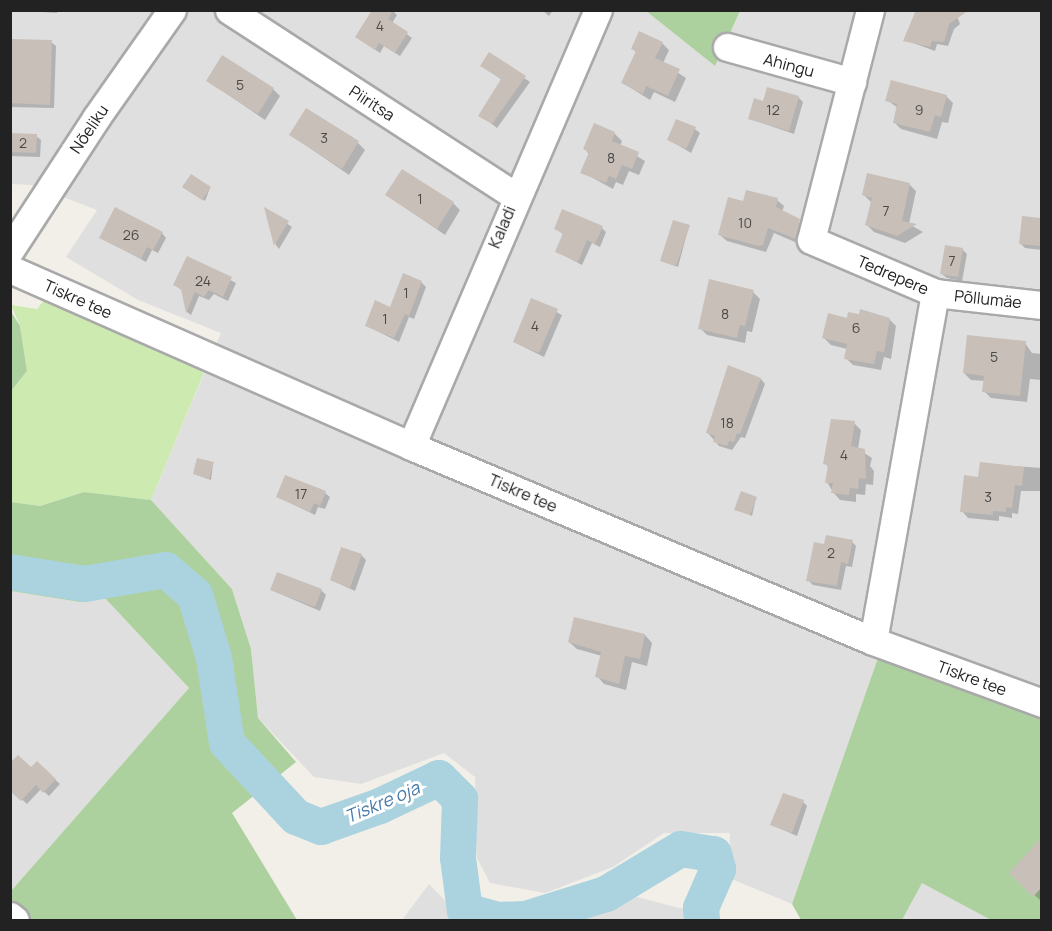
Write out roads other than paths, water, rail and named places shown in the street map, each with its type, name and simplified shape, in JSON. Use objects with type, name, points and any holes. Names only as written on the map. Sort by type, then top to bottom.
[{"type":"street","name":"Nõeliku","points":[[10,250],[96,118],[172,10]]},
{"type":"street","name":"Piiritsa","points":[[229,10],[515,196]]},
{"type":"street","name":"Kaladi","points":[[411,446],[515,196],[598,10]]},
{"type":"street","name":"Tedrepere","points":[[870,10],[811,240],[935,293],[873,641]]},
{"type":"street","name":"Ahingu","points":[[727,47],[852,82]]},
{"type":"street","name":"Tiskre tee","points":[[10,269],[411,446],[873,641],[1041,703]]},
{"type":"street","name":"Põllumäe","points":[[935,293],[1041,305]]},
{"type":"street","points":[[10,916],[15,921]]},
{"type":"waterway","name":"Tiskre oja","points":[[10,572],[85,584],[166,570],[195,595],[214,658],[227,743],[296,817],[321,827],[380,806],[439,778],[460,799],[458,858],[465,911],[498,920],[526,919],[606,894],[681,849],[714,854],[718,869],[701,908],[702,920]]}]
